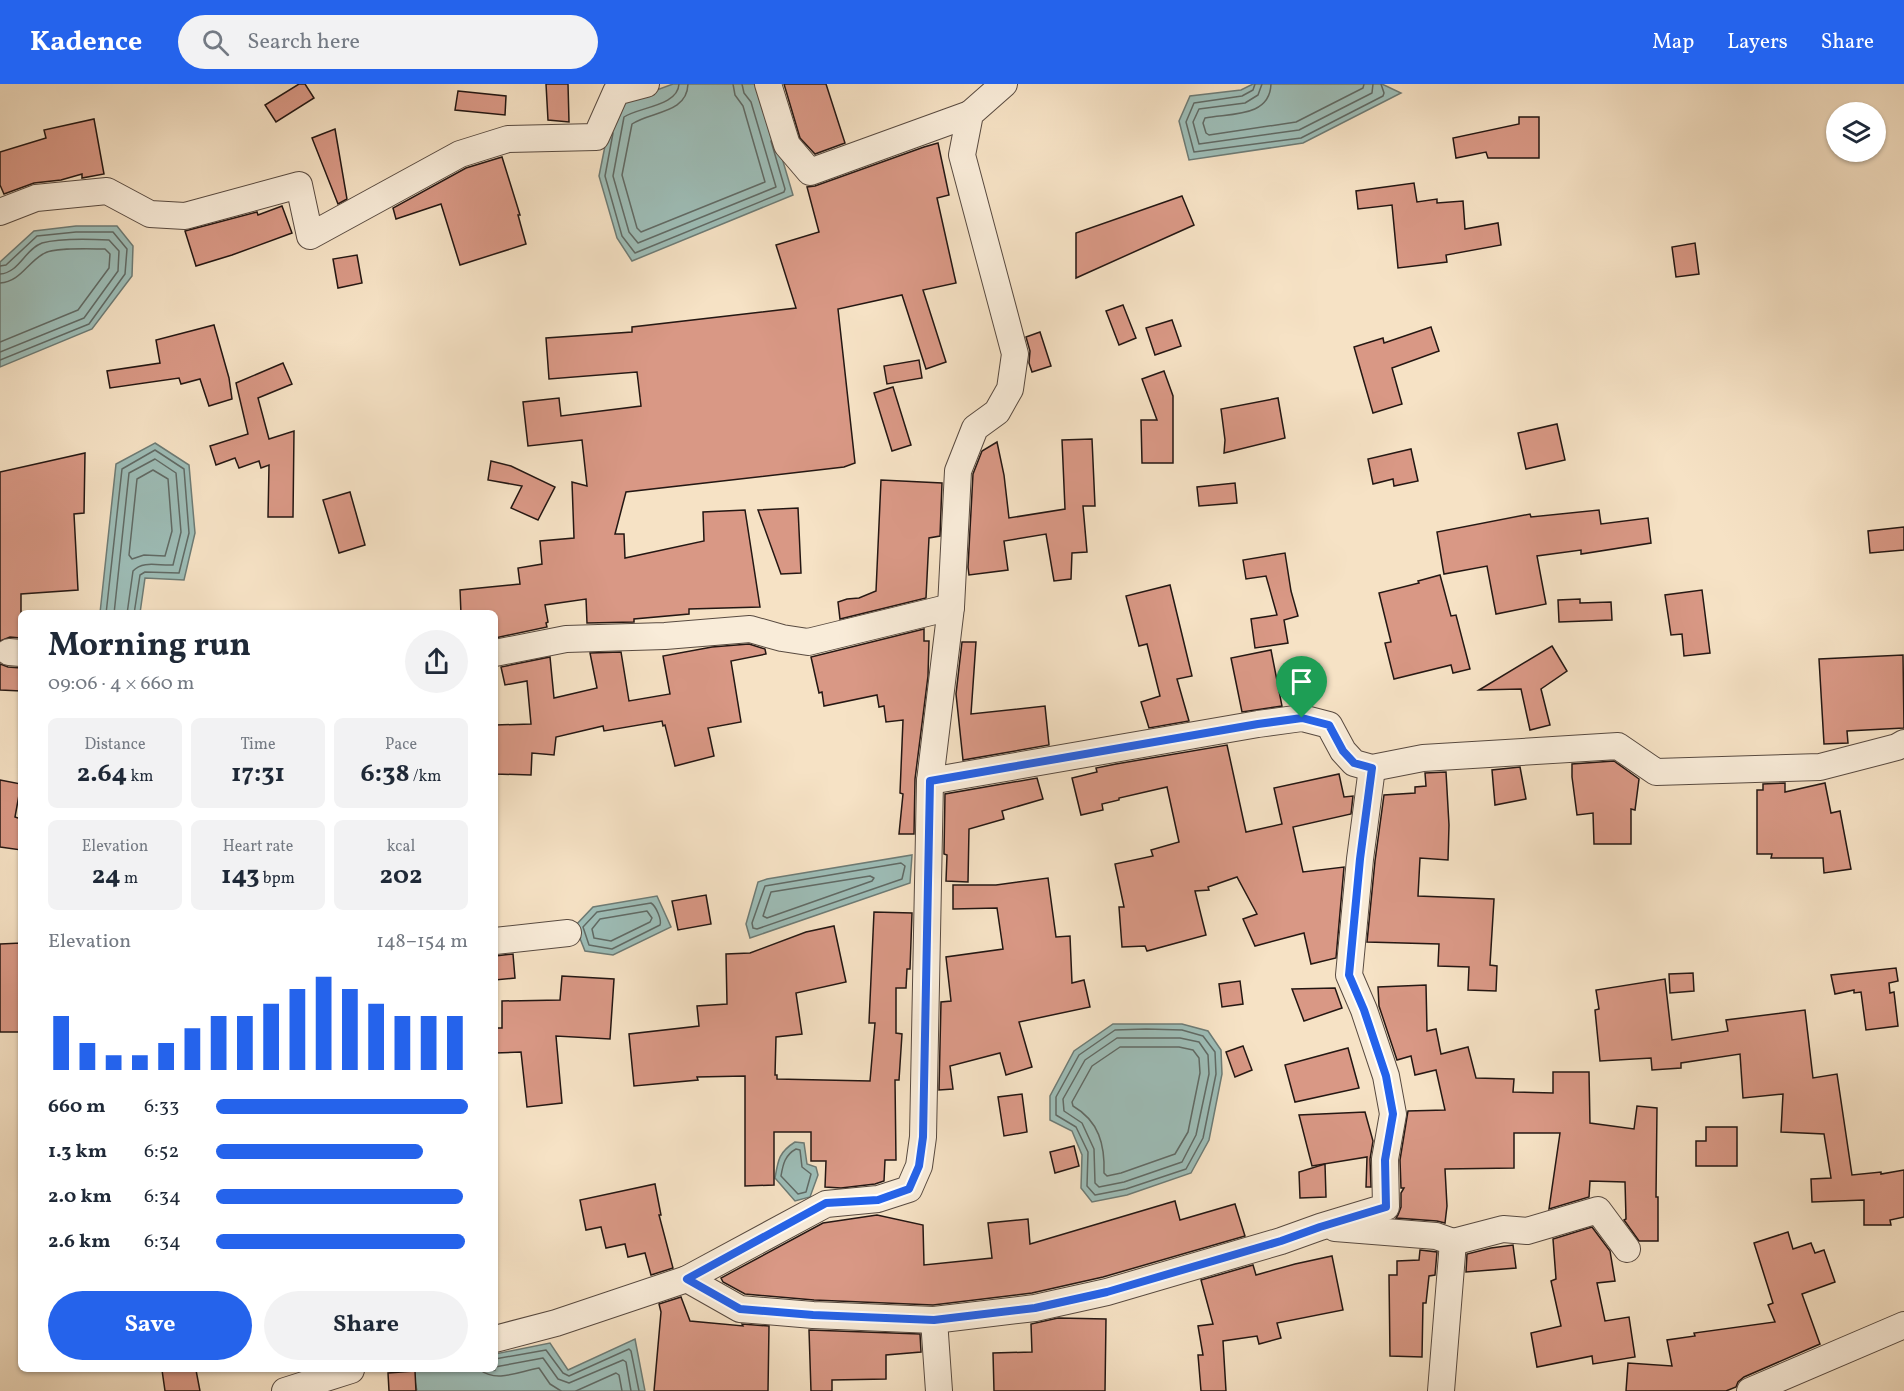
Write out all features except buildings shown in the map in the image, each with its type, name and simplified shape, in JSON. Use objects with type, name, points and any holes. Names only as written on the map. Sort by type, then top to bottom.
[{"type":"street","points":[[0,212],[36,198],[107,191],[150,214],[185,216],[299,185],[310,236],[460,154],[508,140],[596,137],[616,92],[646,84]]},
{"type":"street","points":[[768,84],[787,145],[810,172],[970,114],[1004,84]]},
{"type":"street","points":[[498,1338],[556,1323],[687,1279],[826,1203],[878,1200],[909,1189],[919,1166],[923,1137],[930,781],[951,607],[958,471],[975,428],[997,412],[1010,389],[1015,354],[962,155],[970,114]]},
{"type":"street","points":[[498,652],[566,639],[665,636],[750,629],[808,642],[951,607]]},
{"type":"street","points":[[930,781],[1302,718],[1329,725],[1343,751],[1354,763],[1372,768],[1423,758],[1618,746],[1656,772],[1820,767],[1904,743]]},
{"type":"street","points":[[687,1279],[740,1309],[813,1315],[934,1320],[1035,1308],[1107,1292],[1281,1241],[1386,1207],[1385,1160],[1393,1114],[1386,1076],[1364,1010],[1349,975],[1360,859],[1372,768]]},
{"type":"street","points":[[498,941],[568,933]]},
{"type":"street","points":[[1320,1227],[1436,1236],[1453,1242],[1503,1229],[1527,1230],[1598,1210],[1627,1249]]},
{"type":"street","points":[[1442,1391],[1453,1242]]},
{"type":"street","points":[[934,1320],[939,1391]]},
{"type":"street","points":[[1750,1391],[1904,1325]]},
{"type":"street","points":[[285,1391],[345,1372]]},
{"type":"water","points":[[673,84],[754,84],[763,94],[793,195],[632,261],[617,238],[599,176],[613,106]]},
{"type":"water","points":[[1253,84],[1382,84],[1401,93],[1303,143],[1189,160],[1179,121],[1190,96],[1241,90]]},
{"type":"water","points":[[76,226],[117,226],[133,246],[132,276],[92,329],[0,367],[0,262],[34,231]]},
{"type":"water","points":[[155,443],[189,465],[195,533],[184,580],[145,578],[140,610],[100,610],[116,464]]},
{"type":"water","points":[[912,855],[910,883],[750,938],[746,924],[758,882]]},
{"type":"water","points":[[657,896],[671,927],[613,955],[585,951],[575,926],[593,907]]},
{"type":"water","points":[[1113,1024],[1182,1024],[1208,1031],[1221,1050],[1222,1074],[1209,1140],[1191,1173],[1127,1195],[1092,1202],[1081,1188],[1082,1155],[1072,1131],[1050,1120],[1050,1096],[1074,1051]]},
{"type":"water","points":[[795,1142],[804,1143],[807,1164],[816,1167],[818,1175],[810,1197],[795,1201],[775,1178],[780,1157]]},
{"type":"water","points":[[635,1339],[645,1391],[417,1391],[413,1372],[498,1372],[498,1353],[550,1343],[568,1370]]},
{"type":"route","points":[[1302,718],[1329,725],[1343,751],[1354,763],[1372,768],[1360,859],[1349,975],[1364,1010],[1386,1076],[1393,1114],[1385,1160],[1386,1207],[1281,1241],[1107,1292],[1035,1308],[934,1320],[813,1315],[740,1309],[687,1279],[826,1203],[878,1200],[909,1189],[919,1166],[923,1137],[930,781],[1302,718]]}]
